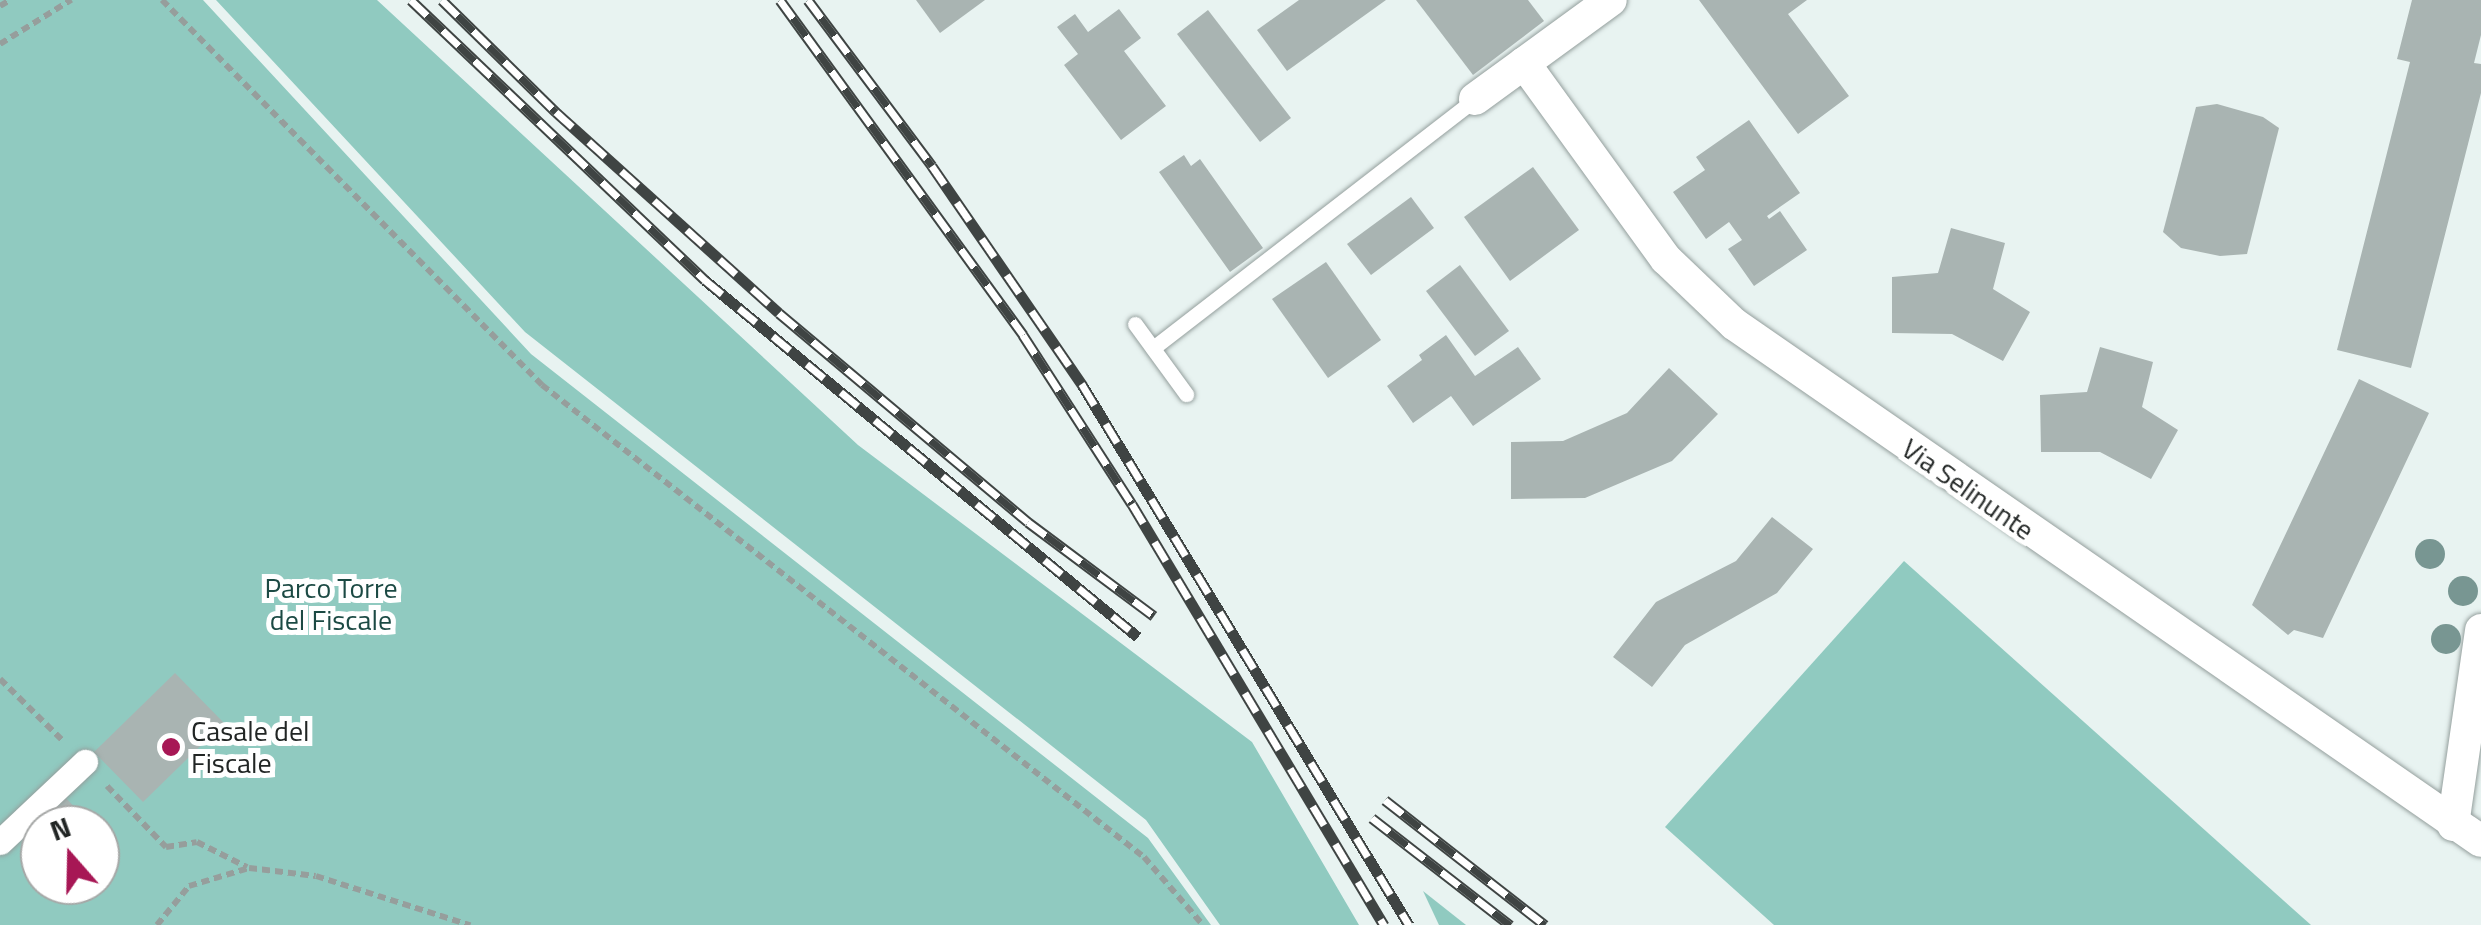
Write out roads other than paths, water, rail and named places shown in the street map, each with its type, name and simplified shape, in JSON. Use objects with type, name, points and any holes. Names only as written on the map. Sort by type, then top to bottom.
[{"type":"street","points":[[1475,99],[1611,0]]},
{"type":"street","name":"Via Selinunte","points":[[1524,63],[1658,248],[1734,324],[2467,833]]},
{"type":"street","points":[[2467,833],[2481,630]]},
{"type":"street","points":[[0,842],[85,762]]},
{"type":"lane","points":[[1153,348],[1475,99]]},
{"type":"lane","points":[[1136,324],[1186,394]]},
{"type":"railway","points":[[411,0],[705,280],[1138,637]]},
{"type":"railway","points":[[442,0],[556,112],[779,313],[1028,522],[1154,616]]},
{"type":"railway","points":[[780,0],[1023,335],[1132,504],[1384,925]]},
{"type":"railway","points":[[808,0],[932,166],[1083,386],[1409,925]]},
{"type":"railway","points":[[1385,800],[1545,925]]},
{"type":"railway","points":[[1372,818],[1510,925]]},
{"type":"place","name":"Casale del Fiscale","points":[[171,747]]},
{"type":"park label","name":"Parco Torre del Fiscale","points":[[331,604]]}]
